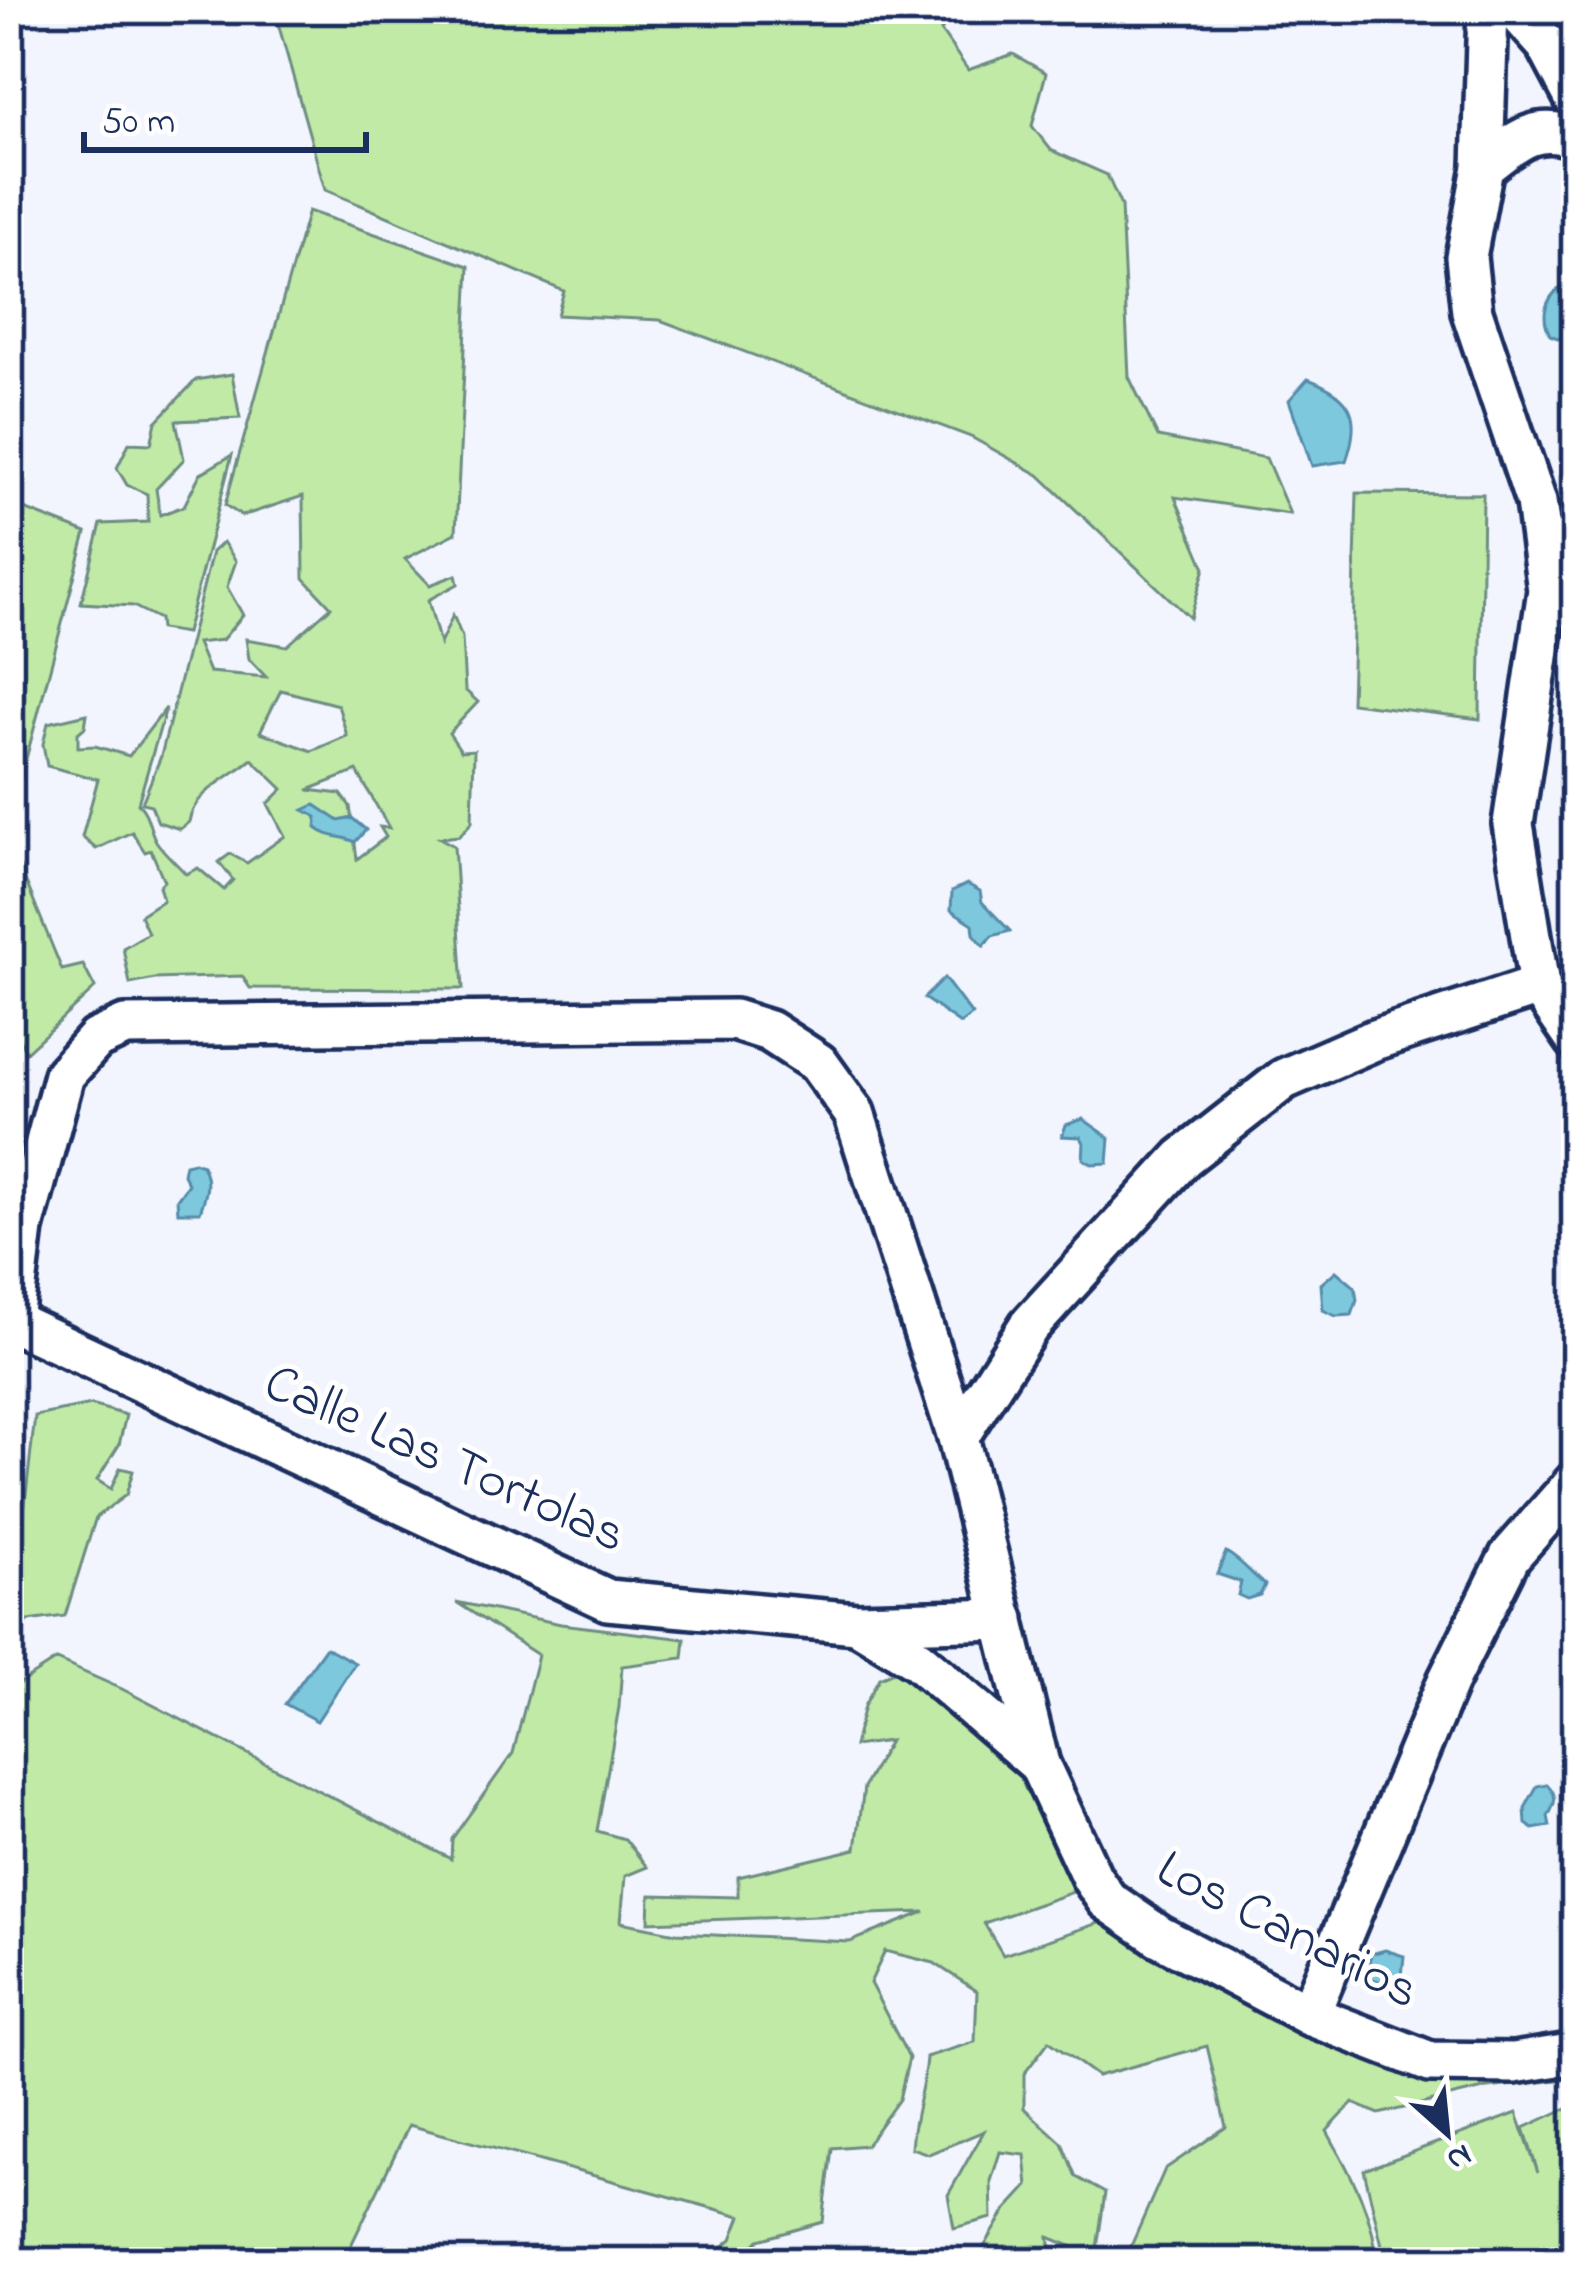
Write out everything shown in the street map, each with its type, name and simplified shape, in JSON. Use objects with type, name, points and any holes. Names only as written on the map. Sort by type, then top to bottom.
[{"type":"street","points":[[1488,9],[1483,167],[1466,257],[1472,312],[1536,502],[1548,590],[1513,824],[1539,986],[1576,1040]]},
{"type":"street","points":[[1515,9],[1547,45],[1576,100]]},
{"type":"street","points":[[1483,167],[1523,138],[1551,129],[1576,138]]},
{"type":"street","points":[[958,1437],[1044,1309],[1184,1157],[1284,1079],[1374,1040],[1539,986]]},
{"type":"street","name":"Los Canarios","points":[[10,1320],[23,1228],[64,1076],[96,1039],[125,1026],[734,1020],[769,1031],[818,1063],[854,1113],[958,1437],[1039,1764],[1107,1900],[1159,1936],[1309,2015],[1430,2062],[1514,2063],[1576,2054]]},
{"type":"street","name":"Calle Las Tortolas","points":[[10,1320],[608,1600],[857,1623],[1004,1619]]},
{"type":"street","points":[[1309,2015],[1448,1681],[1510,1556],[1576,1481]]},
{"type":"street","name":"Calle Las Tortolas","points":[[857,1623],[918,1660],[1039,1764]]},
{"type":"green space","points":[[274,9],[956,9],[941,31],[968,70],[1013,54],[1046,73],[1032,126],[1051,150],[1107,175],[1121,206],[1129,377],[1158,437],[1266,458],[1290,514],[1175,497],[1205,568],[1190,618],[1039,475],[971,437],[660,320],[557,315],[564,291],[325,190]]},
{"type":"green space","points":[[308,211],[469,266],[456,533],[405,559],[430,585],[456,575],[458,584],[428,600],[440,644],[453,615],[462,637],[465,690],[478,702],[449,733],[461,751],[474,750],[472,822],[459,836],[440,838],[454,846],[463,989],[250,988],[242,976],[130,984],[123,948],[148,933],[140,915],[163,900],[159,886],[164,881],[151,850],[145,852],[132,832],[96,849],[82,837],[98,779],[47,766],[43,744],[48,723],[87,714],[85,727],[78,733],[78,747],[95,746],[129,756],[166,708],[138,803],[166,854],[186,874],[198,868],[224,890],[233,880],[219,862],[230,854],[247,863],[285,836],[268,804],[283,789],[252,759],[205,794],[180,829],[158,822],[151,805],[142,803],[161,756],[212,552],[223,542],[236,561],[227,587],[243,615],[222,640],[197,643],[209,672],[266,677],[249,659],[246,639],[287,646],[331,607],[304,578],[303,496],[242,516],[225,505]],"holes":[[[281,690],[338,705],[347,736],[312,751],[260,732]],[[357,771],[389,828],[380,827],[386,837],[357,859],[350,806],[341,794],[308,790]]]},
{"type":"green space","points":[[232,374],[240,418],[176,421],[184,459],[156,489],[160,515],[184,506],[200,474],[232,455],[186,633],[160,629],[159,619],[133,606],[81,603],[101,524],[148,522],[147,494],[127,485],[117,468],[129,443],[151,444],[156,422],[196,380]]},
{"type":"green space","points":[[1357,493],[1483,494],[1480,719],[1351,703]]},
{"type":"green space","points":[[9,503],[86,533],[9,823],[9,650],[18,606],[9,553]]},
{"type":"green space","points":[[9,840],[62,970],[83,965],[95,988],[26,1052],[9,1018],[9,984],[20,976],[9,958]]},
{"type":"green space","points":[[91,1405],[126,1415],[119,1445],[97,1480],[111,1489],[120,1468],[133,1471],[126,1495],[96,1517],[65,1616],[29,1621],[9,1644],[9,1584],[16,1581],[35,1416]]},
{"type":"green space","points":[[456,1602],[561,1624],[685,1639],[683,1658],[622,1666],[597,1831],[625,1839],[647,1867],[625,1876],[621,1922],[676,1933],[850,1942],[925,1912],[649,1922],[650,1895],[738,1897],[738,1877],[856,1849],[864,1787],[889,1741],[854,1746],[864,1706],[879,1678],[903,1668],[1032,1771],[1068,1853],[1076,1891],[984,1923],[1003,1955],[1108,1920],[1303,2023],[1576,2067],[1576,2078],[1488,2088],[1379,2114],[1353,2103],[1327,2131],[1366,2210],[1377,2262],[1124,2262],[1165,2169],[1226,2127],[1207,2046],[1097,2076],[1049,2041],[1024,2074],[1024,2108],[1062,2143],[1076,2177],[1105,2193],[1095,2262],[1080,2262],[1071,2246],[1049,2237],[1053,2262],[975,2262],[1007,2209],[1028,2186],[1025,2155],[1000,2152],[991,2181],[992,2218],[954,2228],[948,2195],[984,2131],[929,2154],[911,2148],[912,2136],[926,2057],[975,2042],[977,1991],[934,1963],[885,1951],[870,1983],[909,2058],[899,2099],[866,2145],[832,2148],[823,2222],[759,2240],[739,2262],[705,2262],[732,2239],[741,2216],[409,2125],[343,2262],[9,2262],[9,1690],[56,1660],[122,1689],[451,1859],[452,1839],[513,1753],[538,1655]]},
{"type":"green space","points":[[1576,2104],[1576,2262],[1386,2262],[1364,2170],[1517,2113],[1538,2173],[1524,2128]]},
{"type":"water","points":[[1576,279],[1576,321],[1560,339],[1550,335],[1546,308],[1553,294]]},
{"type":"water","points":[[1308,379],[1335,393],[1350,410],[1353,432],[1346,461],[1312,466],[1289,400]]},
{"type":"water","points":[[315,805],[339,821],[352,818],[366,830],[355,842],[321,831],[316,828],[317,817],[304,810]]},
{"type":"water","points":[[967,884],[980,891],[982,902],[1010,931],[992,936],[984,946],[973,924],[951,910],[952,891]]},
{"type":"water","points":[[944,978],[972,1015],[960,1024],[924,998]]},
{"type":"water","points":[[1083,1119],[1110,1138],[1108,1163],[1083,1159],[1081,1137],[1062,1136],[1066,1125]]},
{"type":"water","points":[[194,1162],[205,1171],[204,1200],[200,1212],[178,1212],[177,1199],[188,1184],[185,1164]]},
{"type":"water","points":[[1336,1271],[1355,1287],[1352,1315],[1336,1316],[1323,1310],[1321,1284]]},
{"type":"water","points":[[1226,1552],[1265,1585],[1260,1595],[1247,1599],[1238,1595],[1241,1582],[1217,1574]]},
{"type":"water","points":[[326,1647],[355,1663],[317,1721],[285,1704]]},
{"type":"water","points":[[1547,1784],[1555,1799],[1548,1816],[1550,1826],[1533,1829],[1526,1824],[1525,1808],[1537,1786]]},
{"type":"water","points":[[1385,1950],[1404,1956],[1402,1976],[1392,1985],[1365,1977],[1371,1954]]}]
